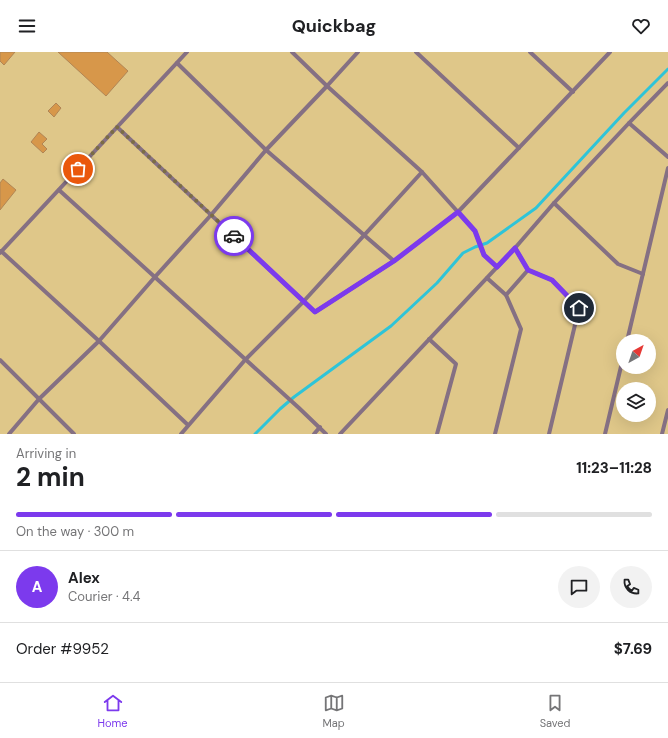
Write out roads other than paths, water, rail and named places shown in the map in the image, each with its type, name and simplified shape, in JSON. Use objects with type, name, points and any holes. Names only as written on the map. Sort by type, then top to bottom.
[{"type":"street","points":[[187,52],[1,252],[99,341],[188,425]]},
{"type":"street","points":[[292,52],[327,86],[422,172],[475,231],[484,255],[497,267]]},
{"type":"street","points":[[9,434],[39,399],[99,341],[212,215],[266,150],[358,52]]},
{"type":"street","points":[[416,52],[519,148]]},
{"type":"street","points":[[530,52],[572,92]]},
{"type":"street","points":[[117,127],[315,312],[394,261],[458,212],[610,52]]},
{"type":"street","points":[[177,63],[266,150],[394,261]]},
{"type":"street","points":[[340,434],[515,248],[628,122],[668,83]]},
{"type":"street","points":[[628,122],[668,157]]},
{"type":"street","points":[[629,334],[668,168]]},
{"type":"street","points":[[181,434],[245,360],[303,302],[422,172]]},
{"type":"street","points":[[59,190],[326,434]]},
{"type":"street","points":[[554,203],[618,264],[643,274]]},
{"type":"street","points":[[515,248],[528,270],[552,280],[579,308],[549,434]]},
{"type":"street","points":[[506,295],[528,270]]},
{"type":"street","points":[[487,278],[506,295],[521,329],[495,434]]},
{"type":"street","points":[[429,339],[456,364],[437,434]]},
{"type":"street","points":[[0,360],[74,434]]},
{"type":"street","points":[[605,434],[619,374]]},
{"type":"street","points":[[662,434],[668,410]]},
{"type":"street","points":[[314,434],[320,427]]},
{"type":"waterway","points":[[255,434],[294,397],[391,326],[437,283],[463,253],[487,243],[536,208],[624,113],[668,69]]}]
